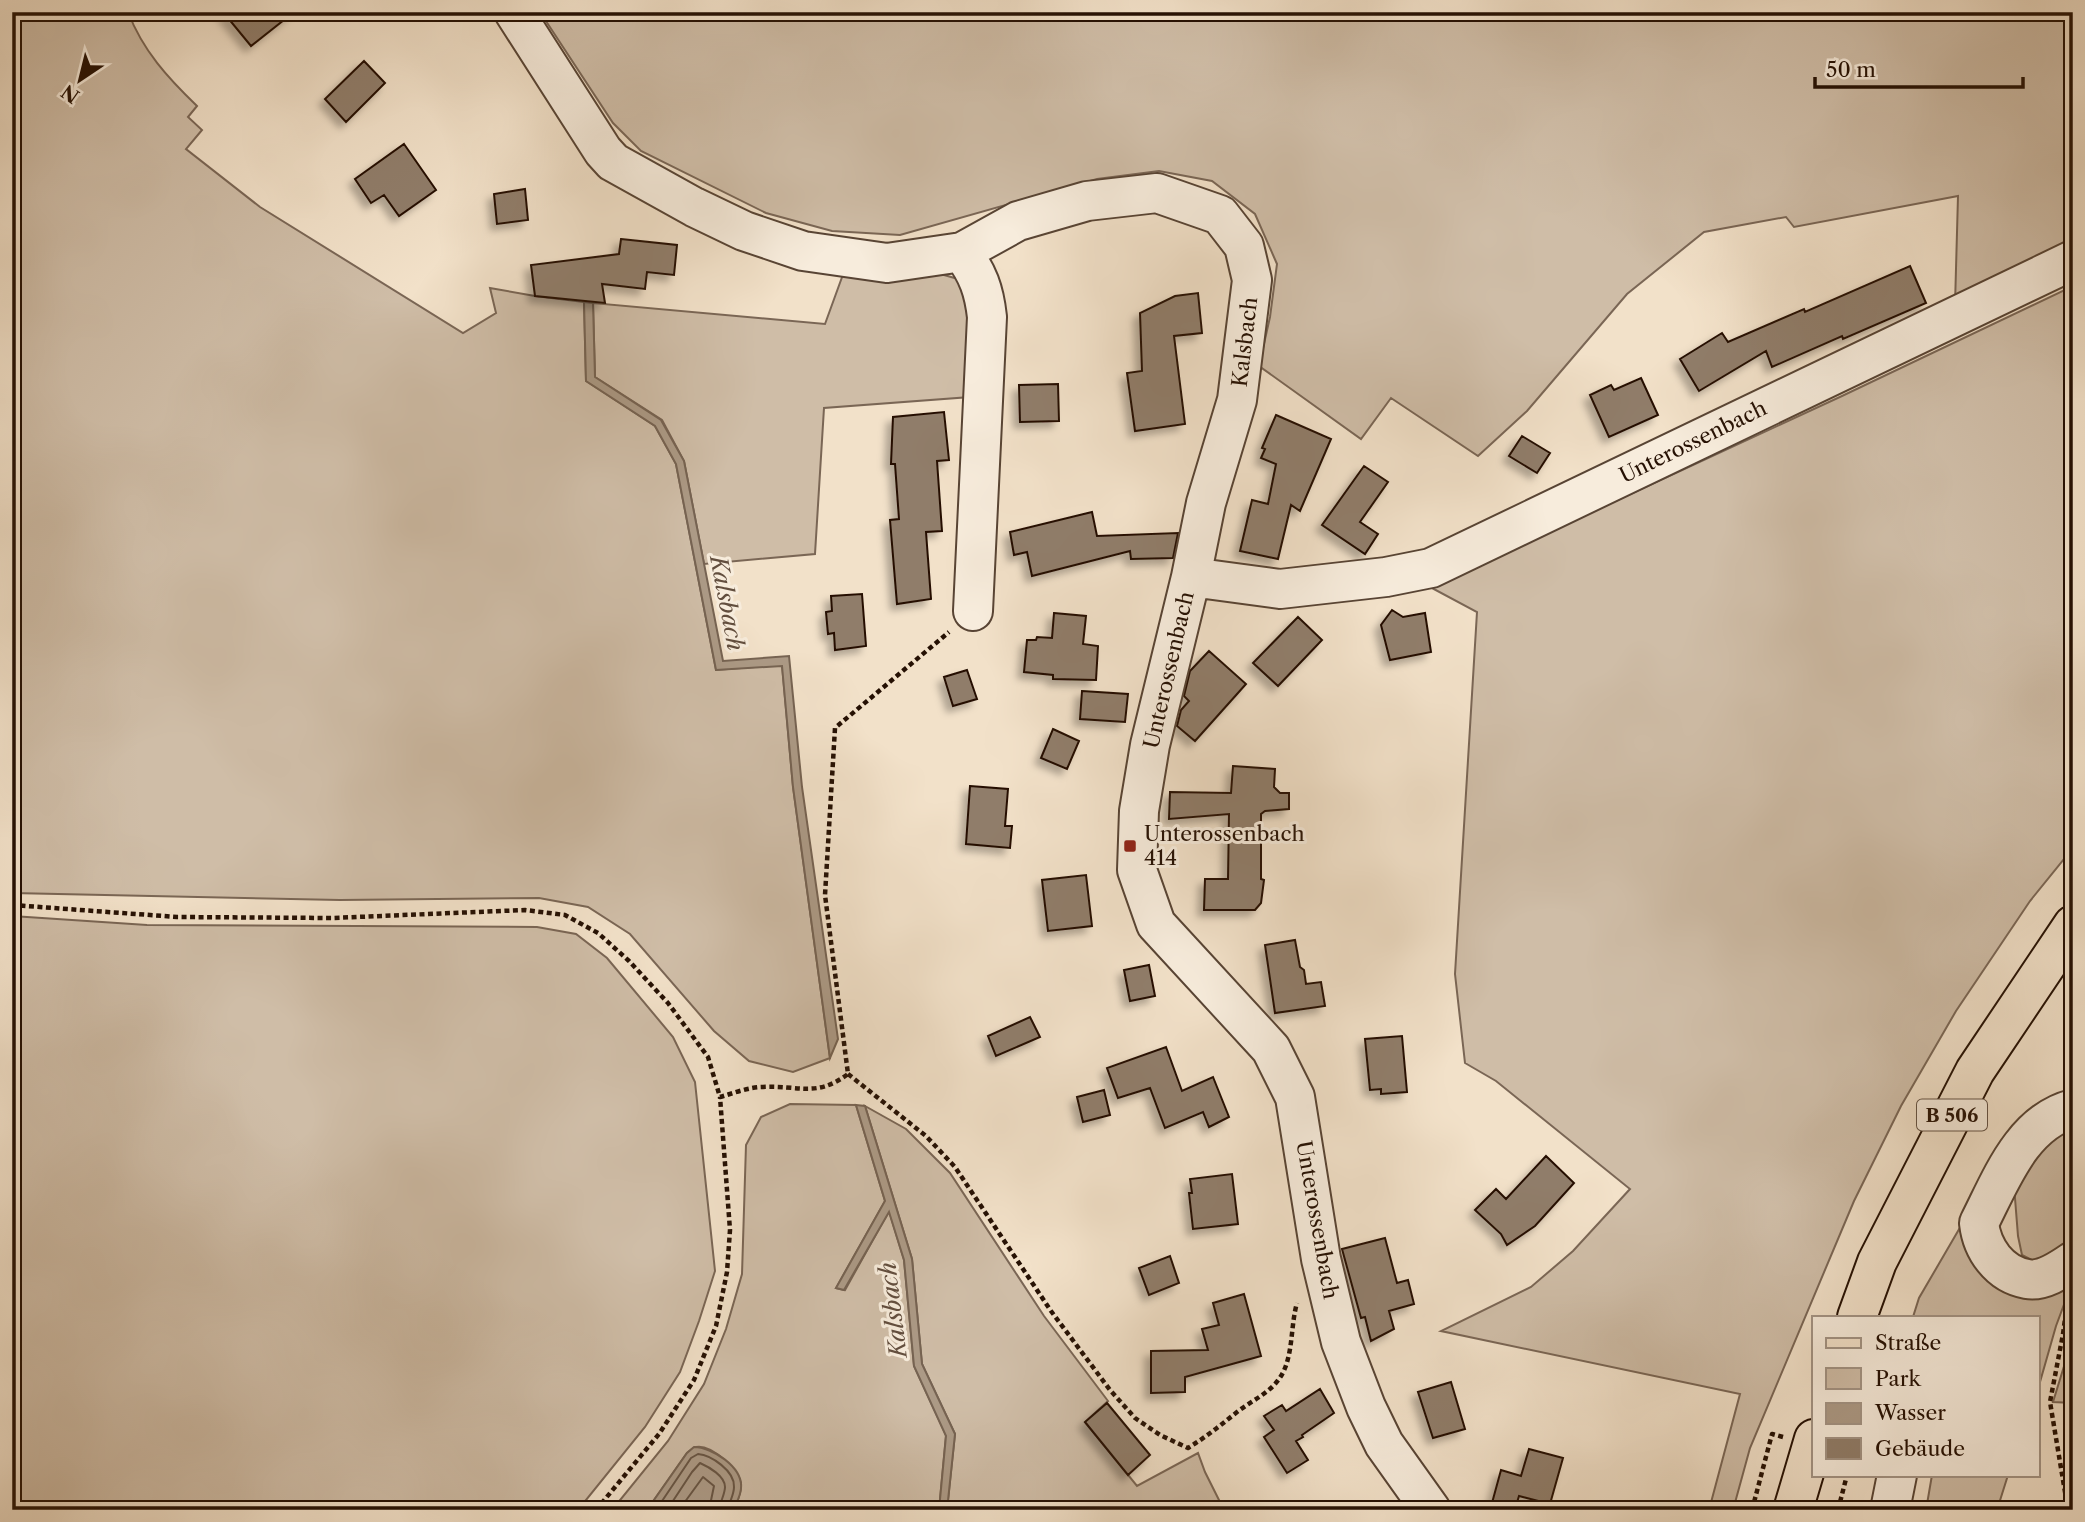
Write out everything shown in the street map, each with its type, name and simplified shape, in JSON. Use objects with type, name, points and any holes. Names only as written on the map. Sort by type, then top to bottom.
[{"type":"main road","name":"B 506","points":[[1857,1316],[1877,1262],[1975,1071],[2073,925]]},
{"type":"main road","points":[[1793,1510],[1812,1446]]},
{"type":"street","name":"Kalsbach","points":[[514,12],[603,151],[613,162],[744,232],[803,251],[887,263],[962,252],[1018,221],[1087,201],[1157,193],[1220,215],[1244,246],[1252,280],[1237,400],[1206,503],[1191,577]]},
{"type":"street","points":[[962,252],[975,270],[985,295],[988,317],[973,611]]},
{"type":"street","name":"Unterossenbach","points":[[1431,1510],[1384,1444],[1366,1408],[1340,1342],[1321,1259],[1295,1097],[1271,1049],[1156,924],[1137,870],[1139,811],[1150,745],[1191,577],[1280,589],[1386,578],[1431,568],[2073,260]]},
{"type":"street","points":[[2063,1268],[2028,1280],[2005,1270],[1987,1252],[1980,1235],[1979,1223],[2013,1159],[2032,1131],[2058,1113],[2073,1109]]},
{"type":"street","points":[[1890,1510],[1897,1476]]},
{"type":"path","points":[[973,611],[835,728],[825,895],[848,1074],[926,1136],[955,1167],[1051,1311],[1110,1391],[1135,1418],[1160,1435],[1188,1448],[1272,1388],[1280,1378],[1286,1365],[1298,1296],[1307,1276],[1321,1259]]},
{"type":"path","points":[[12,905],[177,917],[332,918],[525,910],[565,915],[598,933],[629,961],[668,1003],[708,1057],[720,1097],[730,1230],[727,1272],[716,1326],[694,1380],[659,1434],[596,1510]]},
{"type":"path","points":[[720,1097],[761,1086],[808,1089],[833,1085],[848,1074]]},
{"type":"path","points":[[2063,1268],[2067,1298],[2050,1402],[2068,1510]]},
{"type":"path","points":[[1838,1510],[1847,1476]]},
{"type":"green space","points":[[12,12],[128,12],[157,63],[197,106],[188,117],[202,130],[186,149],[260,207],[463,333],[496,313],[490,288],[584,302],[586,381],[655,426],[676,464],[716,670],[782,665],[793,787],[830,1058],[793,1072],[749,1061],[714,1031],[630,934],[588,907],[539,898],[340,900],[12,893]]},
{"type":"green space","points":[[540,12],[2073,12],[2073,251],[1955,305],[1958,196],[1794,227],[1786,217],[1704,232],[1627,294],[1527,411],[1478,456],[1391,398],[1361,439],[1259,366],[1270,317],[1277,264],[1255,214],[1212,181],[1159,171],[1097,179],[900,235],[832,231],[766,213],[641,151],[613,123]]},
{"type":"green space","points":[[845,269],[930,271],[958,279],[972,296],[970,397],[824,408],[815,554],[704,564],[684,461],[662,420],[595,377],[593,303],[825,324]]},
{"type":"green space","points":[[2073,286],[2073,848],[2030,901],[1956,1011],[1901,1106],[1854,1201],[1750,1448],[1733,1510],[1709,1510],[1740,1394],[1441,1331],[1531,1287],[1573,1251],[1630,1189],[1496,1081],[1465,1063],[1455,974],[1477,612],[1430,587]]},
{"type":"green space","points":[[12,916],[147,925],[537,927],[576,934],[607,958],[673,1037],[695,1082],[715,1271],[680,1372],[645,1427],[578,1510],[12,1510]]},
{"type":"green space","points":[[790,1104],[856,1105],[885,1201],[836,1288],[845,1290],[889,1211],[904,1260],[914,1366],[946,1435],[939,1510],[734,1510],[741,1490],[739,1477],[716,1453],[696,1447],[687,1453],[647,1510],[612,1510],[668,1441],[704,1384],[726,1329],[742,1274],[746,1145],[761,1117]]},
{"type":"green space","points":[[865,1106],[906,1129],[950,1173],[1044,1316],[1108,1401],[1085,1422],[1137,1486],[1198,1453],[1224,1510],[947,1510],[955,1434],[922,1364],[912,1259]]},
{"type":"green space","points":[[2073,1119],[2073,1181],[2068,1250],[2034,1261],[2022,1255],[2013,1173]]},
{"type":"green space","points":[[1965,1219],[2059,1291],[2069,1291],[2039,1386],[2039,1316],[1913,1316],[1919,1298]]},
{"type":"green space","points":[[2073,1337],[2073,1403],[2053,1402]]},
{"type":"green space","points":[[1932,1476],[2008,1476],[1997,1510],[1926,1510]]},
{"type":"water","points":[[584,302],[593,303],[595,377],[661,420],[684,461],[723,661],[789,656],[802,787],[838,1039],[830,1058],[793,787],[782,666],[716,670],[676,464],[655,426],[586,381]]},
{"type":"water","points":[[856,1105],[865,1106],[912,1259],[922,1364],[955,1434],[947,1510],[939,1510],[946,1436],[914,1366],[904,1260],[889,1212],[844,1290],[836,1288],[885,1201]]},
{"type":"water","points":[[694,1447],[717,1454],[737,1473],[741,1488],[734,1510],[647,1510],[687,1453]]},
{"type":"building","points":[[223,12],[294,12],[251,46]]},
{"type":"building","points":[[364,61],[385,83],[346,122],[325,99]]},
{"type":"building","points":[[404,144],[436,190],[399,216],[384,195],[371,203],[355,179]]},
{"type":"building","points":[[525,189],[528,220],[497,224],[494,194]]},
{"type":"building","points":[[621,239],[677,245],[674,275],[647,272],[645,289],[602,284],[605,303],[535,296],[531,265],[619,254]]},
{"type":"building","points":[[1910,266],[1926,303],[1843,339],[1842,336],[1772,367],[1766,351],[1699,391],[1680,359],[1722,333],[1728,342]]},
{"type":"building","points":[[1198,293],[1202,333],[1174,336],[1185,424],[1135,431],[1127,373],[1142,371],[1140,313],[1175,296]]},
{"type":"building","points":[[1641,378],[1658,415],[1609,437],[1590,395],[1611,385],[1614,390]]},
{"type":"building","points":[[1058,384],[1059,421],[1020,422],[1019,385]]},
{"type":"building","points":[[944,412],[949,460],[937,461],[942,531],[926,532],[931,599],[897,604],[890,520],[899,519],[895,464],[891,464],[893,417]]},
{"type":"building","points":[[1276,415],[1331,439],[1300,511],[1291,505],[1278,559],[1240,551],[1252,500],[1268,504],[1276,464],[1261,458],[1265,449],[1262,448]]},
{"type":"building","points":[[1522,436],[1550,453],[1537,473],[1509,456]]},
{"type":"building","points":[[1364,466],[1388,482],[1360,522],[1378,534],[1365,554],[1322,525]]},
{"type":"building","points":[[1092,512],[1097,536],[1178,533],[1173,558],[1131,559],[1130,551],[1032,576],[1027,552],[1014,555],[1010,532]]},
{"type":"building","points":[[862,594],[866,646],[835,650],[834,633],[828,634],[826,612],[832,611],[831,596]]},
{"type":"building","points":[[1392,610],[1403,617],[1425,613],[1431,652],[1390,660],[1381,625]]},
{"type":"building","points":[[1054,613],[1086,616],[1083,644],[1098,646],[1096,680],[1053,679],[1053,675],[1024,672],[1027,640],[1036,640],[1037,637],[1052,638]]},
{"type":"building","points":[[1298,617],[1322,640],[1278,686],[1253,663]]},
{"type":"building","points":[[1209,651],[1246,684],[1195,741],[1177,726],[1181,710],[1189,701],[1184,696],[1190,671]]},
{"type":"building","points":[[967,670],[977,699],[953,706],[944,677]]},
{"type":"building","points":[[1082,691],[1128,694],[1125,722],[1080,719]]},
{"type":"building","points":[[1053,729],[1079,741],[1067,769],[1041,758]]},
{"type":"building","points":[[1233,766],[1275,769],[1274,787],[1280,793],[1289,793],[1289,809],[1265,811],[1261,814],[1261,879],[1264,880],[1261,903],[1255,910],[1204,910],[1205,879],[1228,879],[1229,814],[1169,819],[1170,792],[1231,793]]},
{"type":"building","points":[[970,786],[1008,789],[1005,826],[1012,826],[1010,848],[966,844]]},
{"type":"building","points":[[1086,875],[1092,926],[1048,931],[1042,880]]},
{"type":"building","points":[[1295,940],[1306,984],[1321,982],[1325,1006],[1275,1013],[1265,945]]},
{"type":"building","points":[[1149,965],[1155,996],[1130,1001],[1124,970]]},
{"type":"building","points":[[1030,1017],[1040,1037],[996,1056],[988,1036]]},
{"type":"building","points":[[1402,1036],[1407,1092],[1381,1094],[1381,1089],[1370,1090],[1365,1039]]},
{"type":"building","points":[[1166,1047],[1182,1091],[1213,1077],[1229,1117],[1209,1127],[1203,1112],[1165,1128],[1150,1088],[1118,1098],[1107,1068]]},
{"type":"building","points":[[1104,1090],[1110,1115],[1083,1122],[1077,1097]]},
{"type":"building","points":[[1546,1156],[1574,1183],[1535,1226],[1507,1245],[1501,1234],[1475,1210],[1496,1189],[1506,1199]]},
{"type":"building","points":[[1232,1174],[1238,1224],[1193,1229],[1190,1179]]},
{"type":"building","points":[[1385,1238],[1397,1283],[1408,1280],[1414,1304],[1389,1311],[1394,1329],[1371,1341],[1365,1317],[1361,1318],[1342,1249]]},
{"type":"building","points":[[1170,1256],[1179,1283],[1149,1295],[1139,1268]]},
{"type":"building","points":[[1244,1294],[1261,1356],[1185,1377],[1185,1392],[1151,1393],[1151,1351],[1208,1350],[1202,1329],[1219,1325],[1213,1303]]},
{"type":"building","points":[[1451,1382],[1465,1429],[1433,1438],[1418,1392]]},
{"type":"building","points":[[1320,1389],[1334,1413],[1296,1441],[1308,1460],[1287,1473],[1264,1437],[1274,1430],[1264,1416],[1282,1405],[1286,1411]]},
{"type":"building","points":[[1107,1403],[1150,1455],[1128,1475],[1085,1422]]},
{"type":"building","points":[[1529,1449],[1563,1458],[1550,1504],[1519,1496],[1515,1509],[1492,1503],[1501,1470],[1521,1476]]},
{"type":"place","name":"Unterossenbach 414","points":[[1130,846]]}]
